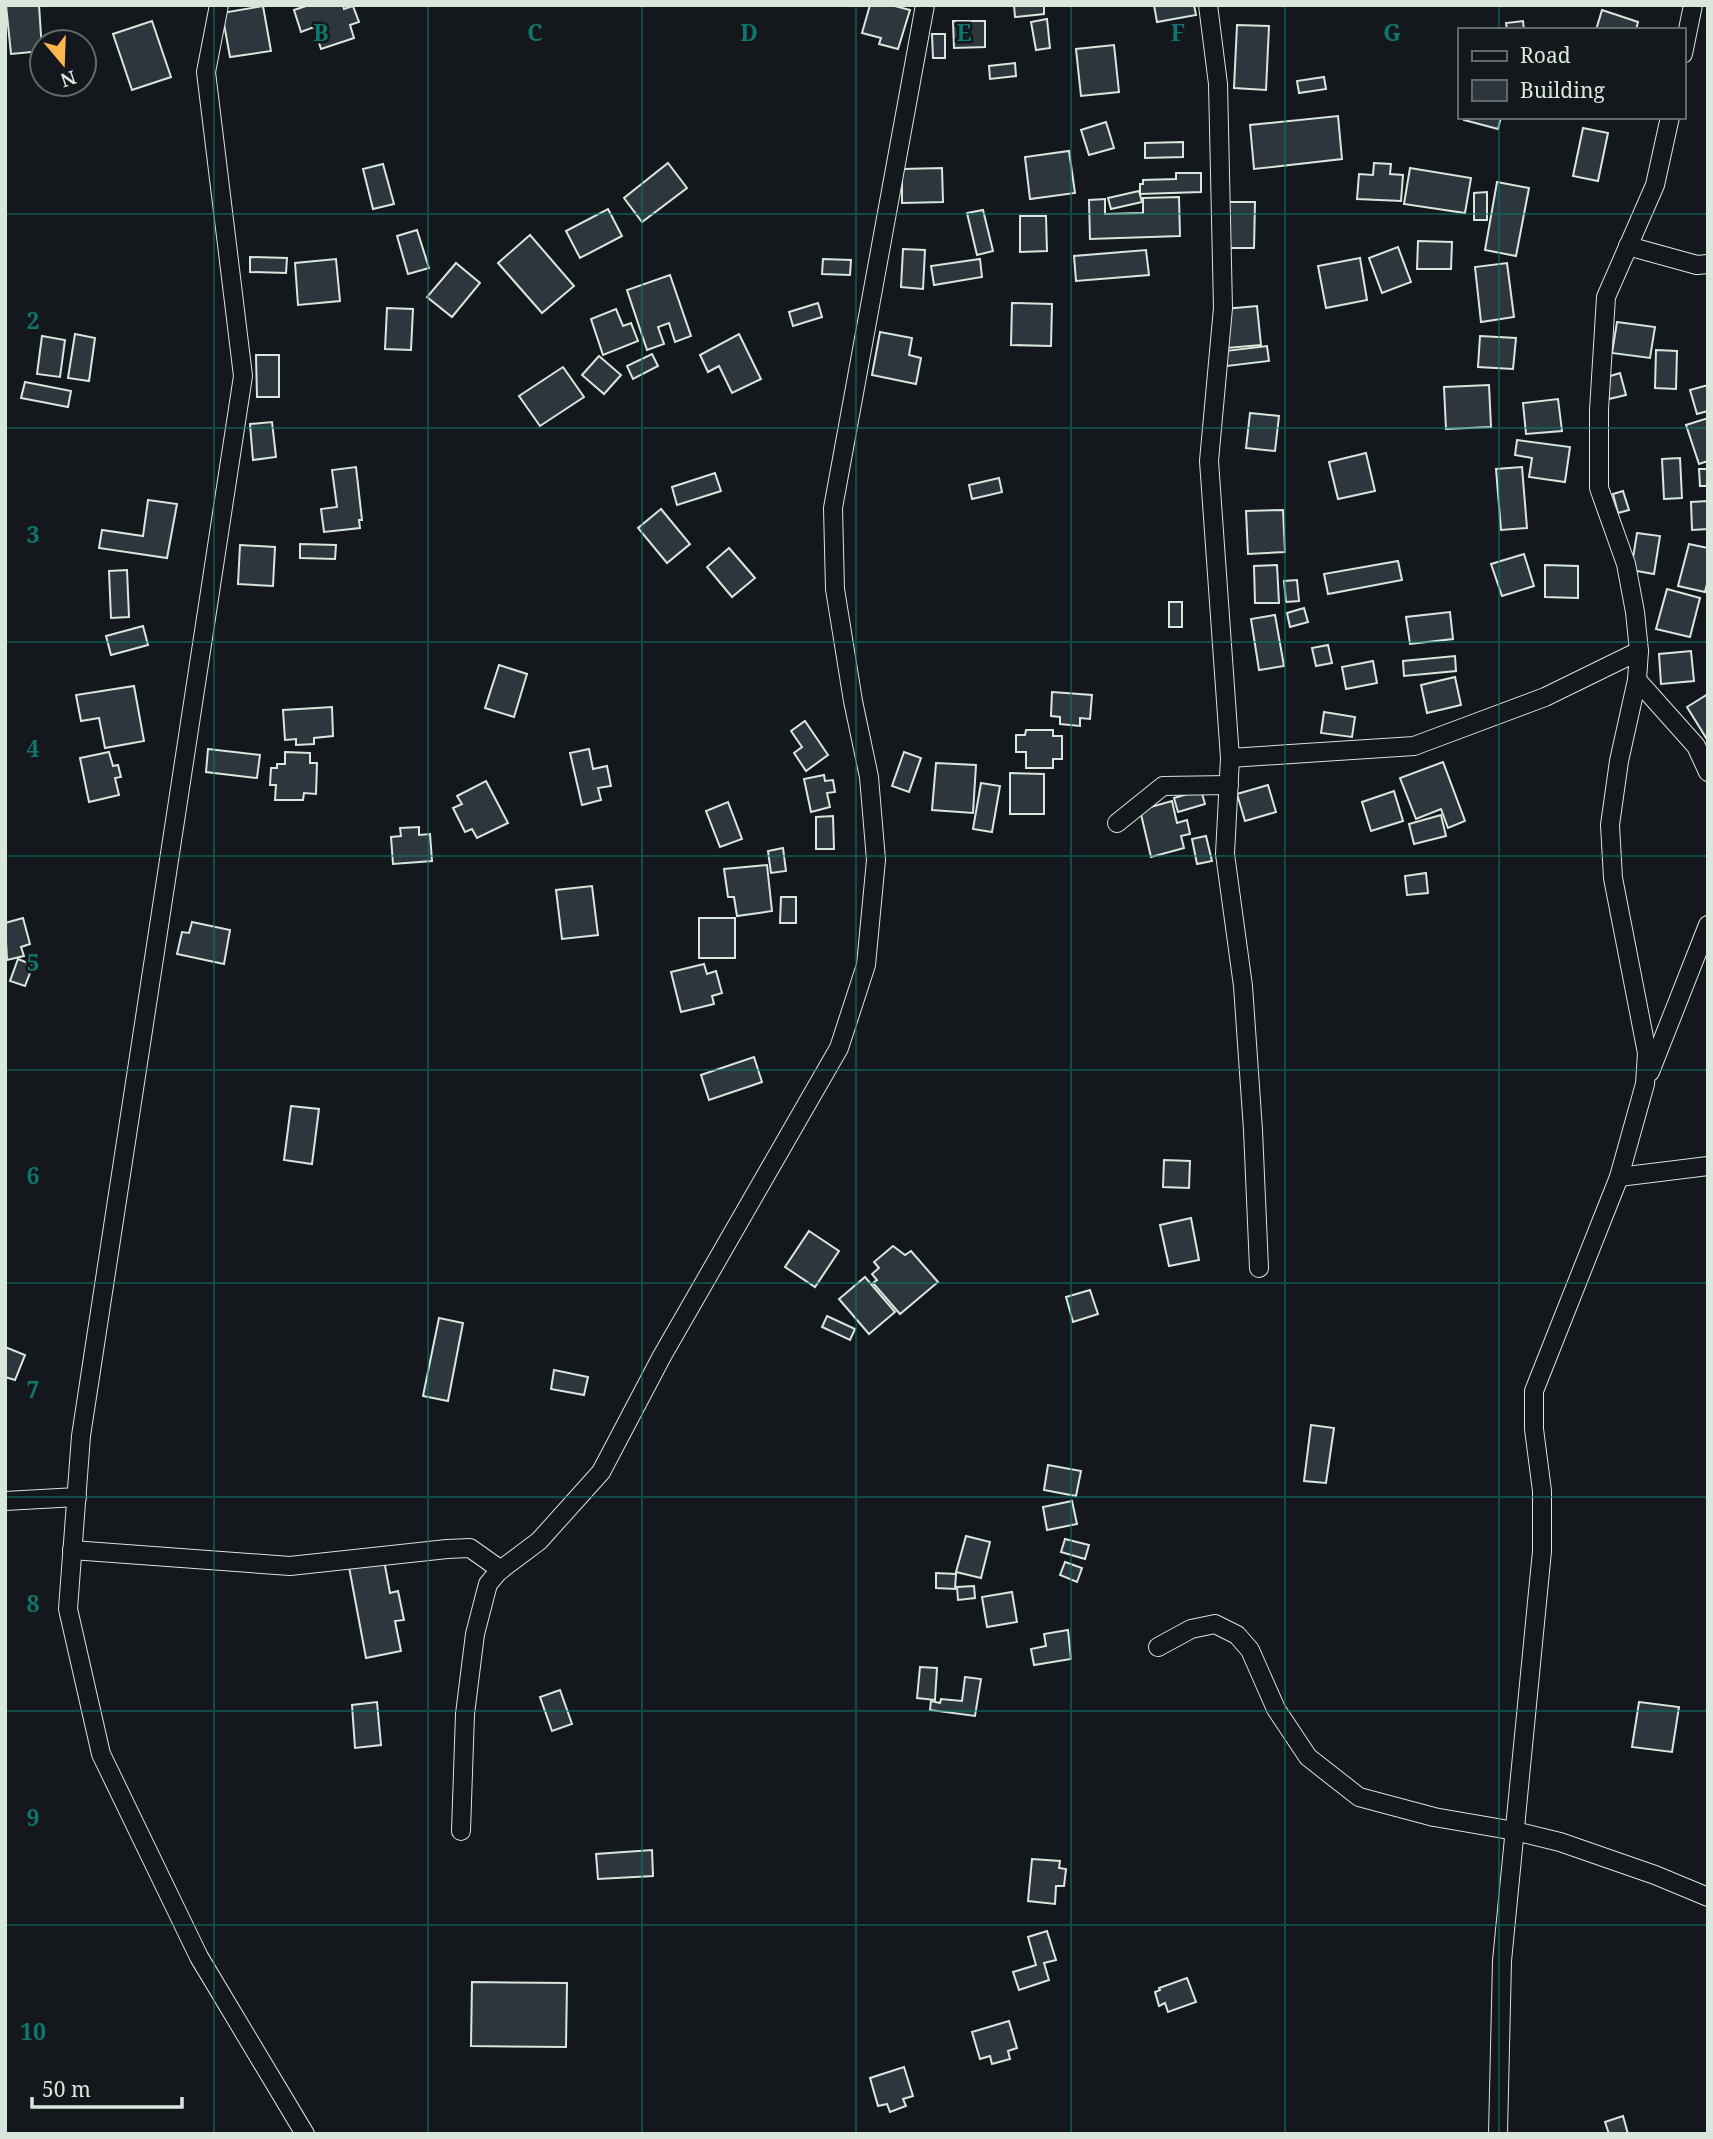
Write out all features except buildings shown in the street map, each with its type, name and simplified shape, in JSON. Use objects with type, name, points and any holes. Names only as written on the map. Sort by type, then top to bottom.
[{"type":"street","points":[[219,5],[206,72],[243,376],[81,1436],[68,1609],[101,1755],[199,1957],[305,2134]]},
{"type":"street","points":[[461,1831],[465,1714],[475,1634],[488,1584],[501,1570],[539,1541],[601,1472],[662,1356],[839,1048],[866,965],[876,860],[869,777],[853,701],[835,589],[833,508],[925,5]]},
{"type":"street","points":[[1208,5],[1218,85],[1223,308],[1209,461],[1230,758],[1224,854],[1243,986],[1259,1268]]},
{"type":"street","points":[[1685,44],[1693,5]]},
{"type":"street","points":[[1645,1084],[1647,1053],[1612,878],[1610,825],[1619,761],[1637,680],[1639,651],[1626,564],[1599,488],[1599,410],[1606,297],[1656,185],[1670,119]]},
{"type":"street","points":[[1628,246],[1697,265],[1708,264]]},
{"type":"street","points":[[1230,758],[1414,746],[1545,697],[1639,651]]},
{"type":"street","points":[[1637,680],[1696,746],[1708,772]]},
{"type":"street","points":[[1117,823],[1163,786],[1228,785]]},
{"type":"street","points":[[1498,2134],[1502,1961],[1542,1551],[1542,1491],[1534,1429],[1534,1391],[1619,1177],[1645,1084],[1708,925]]},
{"type":"street","points":[[1619,1177],[1708,1166]]},
{"type":"street","points":[[5,1501],[77,1497]]},
{"type":"street","points":[[72,1550],[290,1566],[470,1548],[501,1570]]},
{"type":"street","points":[[1158,1647],[1191,1629],[1215,1624],[1237,1634],[1250,1650],[1276,1709],[1308,1756],[1359,1797],[1434,1817],[1560,1842],[1655,1875],[1708,1897]]}]
